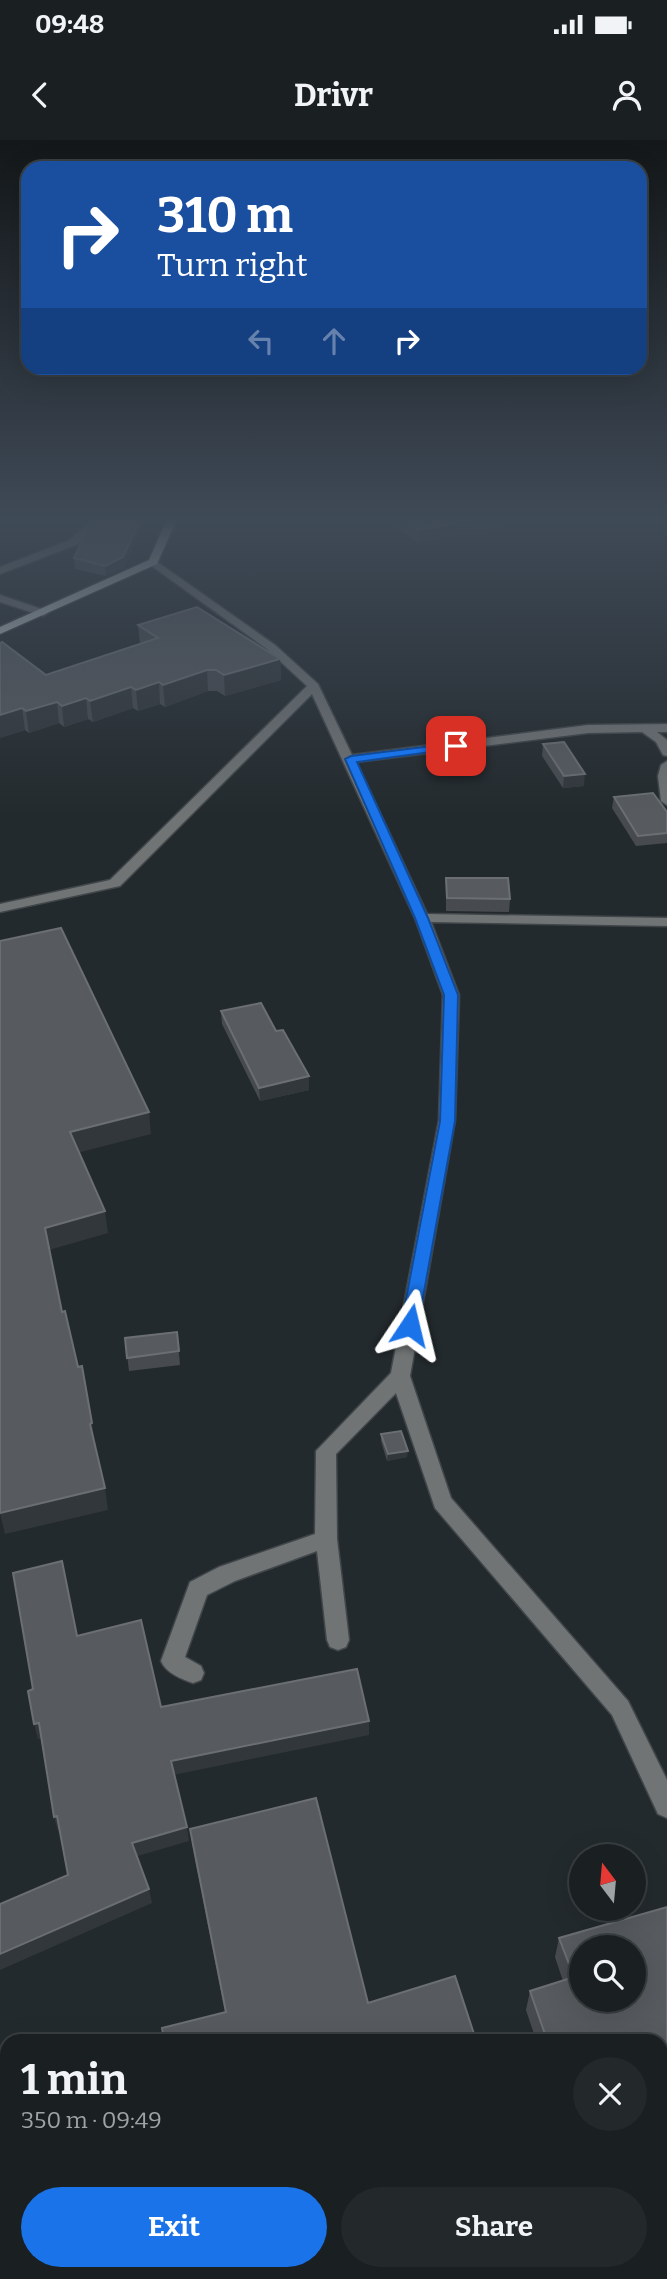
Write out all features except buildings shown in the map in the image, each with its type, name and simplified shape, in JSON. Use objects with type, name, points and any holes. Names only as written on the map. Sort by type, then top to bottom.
[{"type":"main road","points":[[0,631],[29,619]]},
{"type":"street","points":[[232,619],[271,647],[314,686],[351,759],[422,918],[451,995],[447,1121],[400,1376],[442,1502],[620,1708],[667,1806]]},
{"type":"street","points":[[0,908],[115,883],[314,686]]},
{"type":"street","points":[[351,759],[588,729],[667,727]]},
{"type":"street","points":[[644,728],[661,740],[667,752]]},
{"type":"street","points":[[667,765],[664,776],[667,801]]},
{"type":"street","points":[[422,918],[667,922]]},
{"type":"street","points":[[338,1640],[326,1539],[326,1451],[400,1376]]},
{"type":"street","points":[[193,1673],[172,1661],[198,1589],[227,1574],[326,1539]]},
{"type":"route","points":[[410,1325],[447,1121],[451,995],[422,918],[351,759],[456,746]]}]
